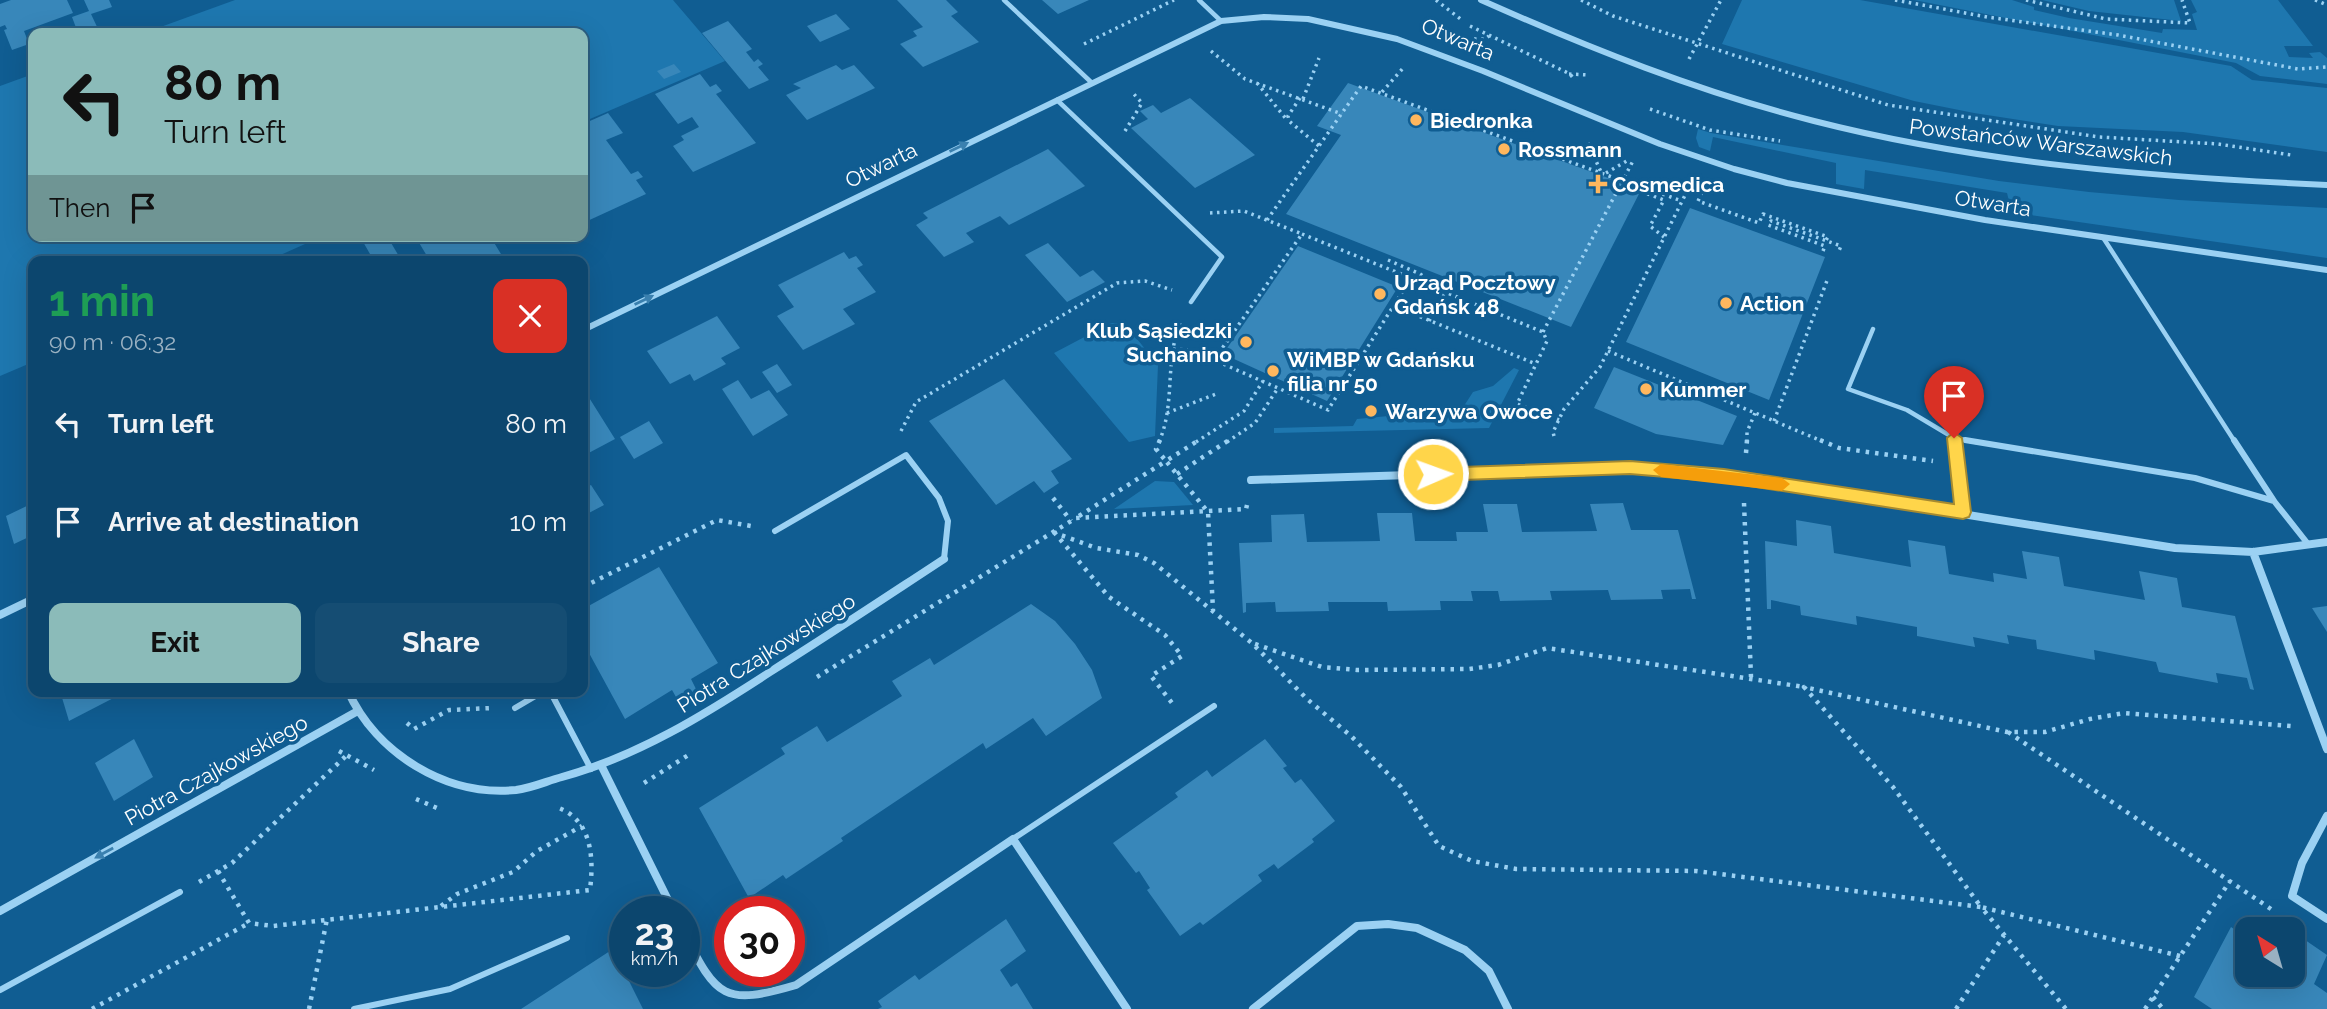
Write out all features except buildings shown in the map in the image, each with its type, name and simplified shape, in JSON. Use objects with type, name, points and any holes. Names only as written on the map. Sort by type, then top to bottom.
[{"type":"street","name":"Powstańców Warszawskich","points":[[1481,0],[1574,41],[1741,101],[1857,132],[1981,155],[2112,172],[2327,185]]},
{"type":"street","name":"Otwarta","points":[[588,328],[1221,21],[1247,11],[1270,9]]},
{"type":"street","name":"Otwarta","points":[[1379,26],[1433,46],[1564,105],[1703,159],[1748,172],[1900,206],[2104,239],[2327,270]]},
{"type":"street","points":[[1251,480],[1630,468],[1724,476],[1963,512],[2175,548],[2253,552],[2327,542]]},
{"type":"street","points":[[2253,552],[2327,749]]},
{"type":"street","name":"Piotra Czajkowskiego","points":[[0,911],[356,712],[373,732],[409,764],[455,783],[511,790],[591,769],[631,755],[706,713],[944,559]]},
{"type":"street","points":[[0,615],[28,601]]},
{"type":"street","points":[[350,697],[356,712]]},
{"type":"street","points":[[601,765],[666,896]]},
{"type":"street","points":[[2327,816],[2302,863],[2292,896],[2327,919]]},
{"type":"street","points":[[700,961],[716,989],[738,1001],[769,996],[796,985],[1013,839],[1127,1009]]},
{"type":"street","points":[[1254,1009],[1357,926],[1388,924],[1417,928],[1465,950],[1489,971],[1507,1009]]},
{"type":"lane","points":[[1004,0],[1092,83]]},
{"type":"lane","points":[[1199,0],[1221,21]]},
{"type":"lane","points":[[1057,100],[1222,257],[1191,302]]},
{"type":"lane","points":[[2104,239],[2274,500],[2308,544]]},
{"type":"lane","points":[[1873,329],[1848,389],[1907,410],[1954,438],[2195,478],[2274,500]]},
{"type":"lane","points":[[1954,438],[1963,512]]},
{"type":"lane","points":[[775,531],[906,455],[939,498],[948,521],[944,559]]},
{"type":"lane","points":[[515,708],[534,697]]},
{"type":"lane","points":[[553,697],[591,769]]},
{"type":"lane","points":[[1013,839],[1214,706]]},
{"type":"lane","points":[[0,990],[180,892]]},
{"type":"lane","points":[[354,1009],[450,989],[567,938]]},
{"type":"path","points":[[1062,55],[1174,0]]},
{"type":"path","points":[[1436,0],[1469,25],[1489,36],[1570,74],[1588,75]]},
{"type":"path","points":[[1581,0],[1613,16],[1888,105],[2044,131],[2218,144],[2295,156]]},
{"type":"path","points":[[1717,8],[1721,0]]},
{"type":"path","points":[[1895,0],[1987,17],[2118,35],[2298,69],[2327,67]]},
{"type":"path","points":[[2026,0],[2106,19],[2190,23],[2182,0]]},
{"type":"path","points":[[2315,0],[2327,5]]},
{"type":"path","points":[[1191,36],[1245,79],[1342,114]]},
{"type":"path","points":[[1476,39],[1489,36]]},
{"type":"path","points":[[1289,121],[1288,116],[1302,98],[1319,58]]},
{"type":"path","points":[[1412,62],[1396,73],[1380,91],[1423,109],[1682,201]]},
{"type":"path","points":[[1570,74],[1578,85]]},
{"type":"path","points":[[1257,82],[1289,121],[1319,146]]},
{"type":"path","points":[[1119,141],[1142,103],[1124,83]]},
{"type":"path","points":[[1267,220],[1361,86],[1664,200],[1650,226],[1664,237]]},
{"type":"path","points":[[1644,107],[1670,116]]},
{"type":"path","points":[[1590,146],[1604,172]]},
{"type":"path","points":[[1604,172],[1633,158]]},
{"type":"path","points":[[1709,177],[1698,201],[1759,223],[1763,214],[1828,237],[1826,240]]},
{"type":"path","points":[[1554,436],[1553,432],[1564,409],[1600,368],[1693,179]]},
{"type":"path","points":[[1559,420],[1517,404],[1547,341],[1544,332],[1622,182]]},
{"type":"path","points":[[1172,349],[1191,350],[1328,410],[1411,278],[1244,211]]},
{"type":"path","points":[[1823,251],[1825,246],[1768,225],[1770,220],[1841,246],[1838,253]]},
{"type":"path","points":[[1214,360],[1302,234]]},
{"type":"path","points":[[1388,260],[1420,274],[1445,292],[1544,332]]},
{"type":"path","points":[[1774,421],[1828,278]]},
{"type":"path","points":[[906,455],[900,433],[916,402],[1117,284],[1134,281],[1160,283],[1191,302],[1176,330],[1165,426],[1156,449],[1208,512],[1213,611]]},
{"type":"path","points":[[1429,321],[1445,292]]},
{"type":"path","points":[[1394,306],[1536,363]]},
{"type":"path","points":[[1608,351],[1839,448],[1958,465]]},
{"type":"path","points":[[808,682],[1244,411],[1263,381]]},
{"type":"path","points":[[1177,474],[1255,424],[1278,388]]},
{"type":"path","points":[[1167,413],[1216,394]]},
{"type":"path","points":[[1747,432],[1755,413]]},
{"type":"path","points":[[1053,498],[1074,519],[1246,509],[1251,480]]},
{"type":"path","points":[[1744,501],[1751,677]]},
{"type":"path","points":[[588,584],[717,520],[775,531]]},
{"type":"path","points":[[1053,532],[1096,548],[1146,558],[1253,644],[1307,699],[1351,736],[1401,787],[1439,846],[1472,861],[1516,869],[1696,871],[1981,907],[2180,956]]},
{"type":"path","points":[[1053,532],[1109,597],[1165,635],[1182,656],[1151,676],[1174,704]]},
{"type":"path","points":[[1253,644],[1322,667],[1357,670],[1469,669],[1498,665],[1548,648],[1751,677],[2007,732],[2045,732],[2090,719],[2124,713],[2284,726]]},
{"type":"path","points":[[1804,687],[1893,787],[1981,907],[2066,1009]]},
{"type":"path","points":[[401,718],[414,729],[449,710],[515,708]]},
{"type":"path","points":[[2007,732],[2230,881],[2145,1009]]},
{"type":"path","points":[[644,783],[702,747]]},
{"type":"path","points":[[180,892],[242,854],[347,755]]},
{"type":"path","points":[[441,906],[457,894],[513,872],[537,851],[582,826]]},
{"type":"path","points":[[92,1009],[249,923],[273,926],[590,890],[593,869],[585,838]]},
{"type":"path","points":[[218,871],[249,923]]},
{"type":"path","points":[[309,1009],[327,919]]},
{"type":"path","points":[[1956,1009],[2004,935]]},
{"type":"path","points":[[2153,997],[2163,1009]]},
{"type":"shaded area","points":[[235,0],[673,0],[725,61],[588,120],[588,28],[158,28]]},
{"type":"shaded area","points":[[1742,0],[1860,0],[2231,66],[2252,80],[2327,88],[2327,152],[2183,132],[2058,126],[1914,101],[1722,44]]},
{"type":"shaded area","points":[[1914,0],[2012,0],[2034,7],[2034,10],[2069,18],[2162,33],[2163,29],[2197,30],[2192,14],[2197,12],[2191,0],[2278,0],[2313,46],[2284,46],[2289,57],[2313,58],[2309,53],[2320,52],[2327,58],[2327,84],[2260,76],[2236,63]]},
{"type":"shaded area","points":[[2042,0],[2174,0],[2181,21],[2089,11]]},
{"type":"shaded area","points":[[28,76],[28,242],[310,242],[278,256],[28,256],[28,364],[0,376],[0,86]]},
{"type":"shaded area","points":[[1698,129],[1999,181],[2179,200],[2327,208],[2327,258],[2031,215],[2009,201],[2007,193],[1865,170],[1864,189],[1836,184],[1836,163],[1713,137],[1710,151],[1699,147],[1696,138]]},
{"type":"shaded area","points":[[1111,323],[1125,324],[1158,365],[1155,436],[1129,442],[1054,353]]},
{"type":"shaded area","points":[[1514,368],[1519,370],[1489,428],[1274,433],[1274,428],[1353,426],[1357,419],[1462,409],[1473,392],[1493,386]]},
{"type":"shaded area","points":[[1155,481],[1174,482],[1193,505],[1114,509]]},
{"type":"slow traffic","points":[[1661,470],[1782,484]]},
{"type":"place","name":"Biedronka","points":[[1416,120]]},
{"type":"place","name":"Rossmann","points":[[1504,149]]},
{"type":"place","name":"Cosmedica","points":[[1598,184]]},
{"type":"place","name":"Urząd Pocztowy Gdańsk 48","points":[[1380,294]]},
{"type":"place","name":"Action","points":[[1726,303]]},
{"type":"place","name":"Klub Sąsiedzki Suchanino","points":[[1246,342]]},
{"type":"place","name":"WiMBP w Gdańsku filia nr 50","points":[[1273,371]]},
{"type":"place","name":"Kummer","points":[[1646,389]]},
{"type":"place","name":"Warzywa Owoce","points":[[1371,411]]},
{"type":"route","points":[[1433,474],[1630,468],[1724,476],[1963,512],[1954,438]]}]
